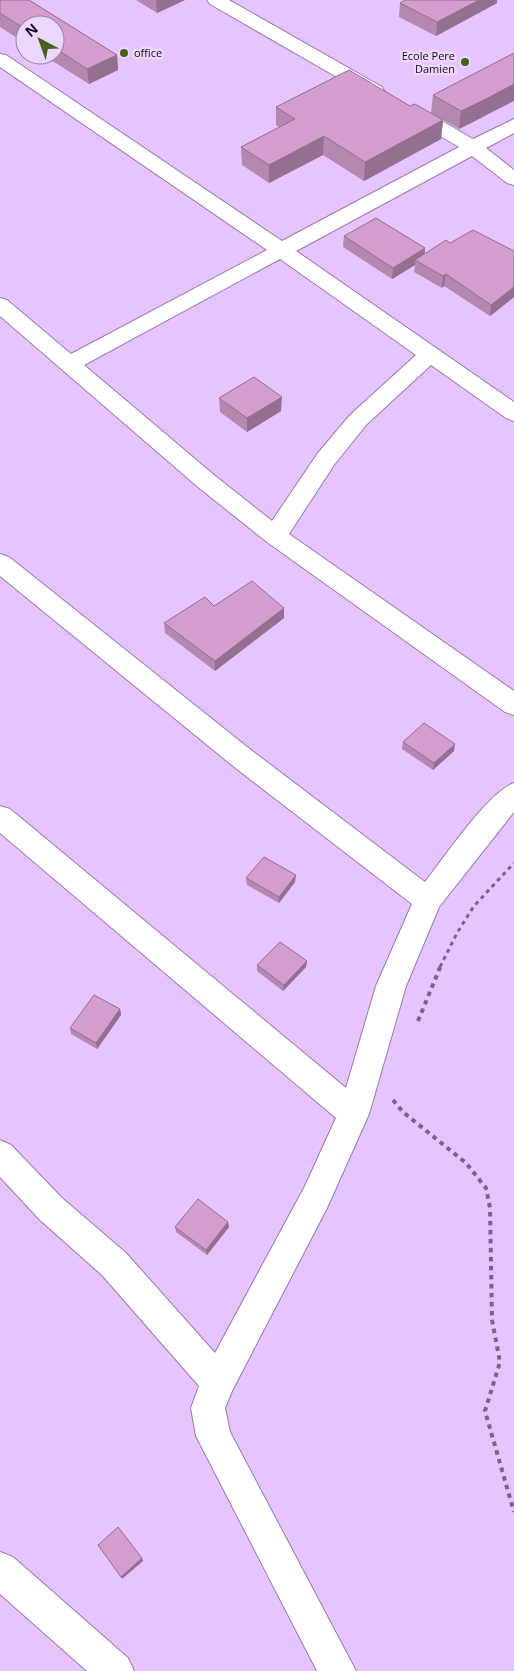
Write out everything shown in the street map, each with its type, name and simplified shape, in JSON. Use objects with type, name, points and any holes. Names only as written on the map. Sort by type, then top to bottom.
[{"type":"street","points":[[222,1],[474,148],[514,179]]},
{"type":"street","points":[[0,59],[283,251],[514,413]]},
{"type":"street","points":[[68,365],[514,125]]},
{"type":"street","points":[[0,305],[206,481],[276,536],[514,705]]},
{"type":"street","points":[[276,536],[326,459],[358,420],[430,354]]},
{"type":"street","points":[[0,563],[242,758],[428,900]]},
{"type":"street","points":[[337,1671],[213,1436],[208,1408],[218,1382],[316,1197],[354,1114],[391,986],[428,900],[496,813],[514,794]]},
{"type":"street","points":[[0,817],[354,1114]]},
{"type":"street","points":[[0,1155],[51,1209],[114,1264],[218,1382]]},
{"type":"street","points":[[0,1570],[115,1671]]},
{"type":"path","points":[[417,1023],[434,979],[455,937],[475,906],[514,863]]},
{"type":"path","points":[[391,1092],[392,1100],[403,1112],[466,1163],[486,1188],[490,1208],[492,1320],[500,1362],[486,1411],[514,1512]]},
{"type":"building","points":[[0,0],[29,0],[53,15],[15,15],[15,23],[0,13]]},
{"type":"building","points":[[405,0],[479,0],[437,22],[400,3]]},
{"type":"building","points":[[65,22],[117,55],[87,69],[65,55]]},
{"type":"building","points":[[514,53],[514,84],[486,99],[461,111],[433,95]]},
{"type":"building","points":[[349,70],[410,106],[415,104],[443,120],[365,162],[324,136],[269,165],[241,147],[295,119],[276,107]]},
{"type":"building","points":[[376,218],[425,248],[393,268],[344,236]]},
{"type":"building","points":[[473,230],[514,251],[514,287],[491,305],[446,274],[443,276],[415,260],[446,240],[450,243]]},
{"type":"building","points":[[254,377],[282,397],[247,418],[219,398]]},
{"type":"building","points":[[252,581],[284,608],[215,661],[164,623],[205,597],[214,606]]},
{"type":"building","points":[[424,723],[455,744],[434,763],[403,742]]},
{"type":"building","points":[[264,857],[296,875],[279,897],[246,878]]},
{"type":"building","points":[[280,942],[307,961],[284,985],[257,965]]},
{"type":"building","points":[[94,995],[120,1009],[96,1043],[70,1028]]},
{"type":"building","points":[[198,1199],[228,1222],[206,1250],[175,1227]]},
{"type":"building","points":[[118,1527],[142,1558],[121,1577],[98,1545]]},
{"type":"place","name":"office","points":[[124,53]]},
{"type":"place","name":"Ecole Pere Damien","points":[[465,62]]}]
